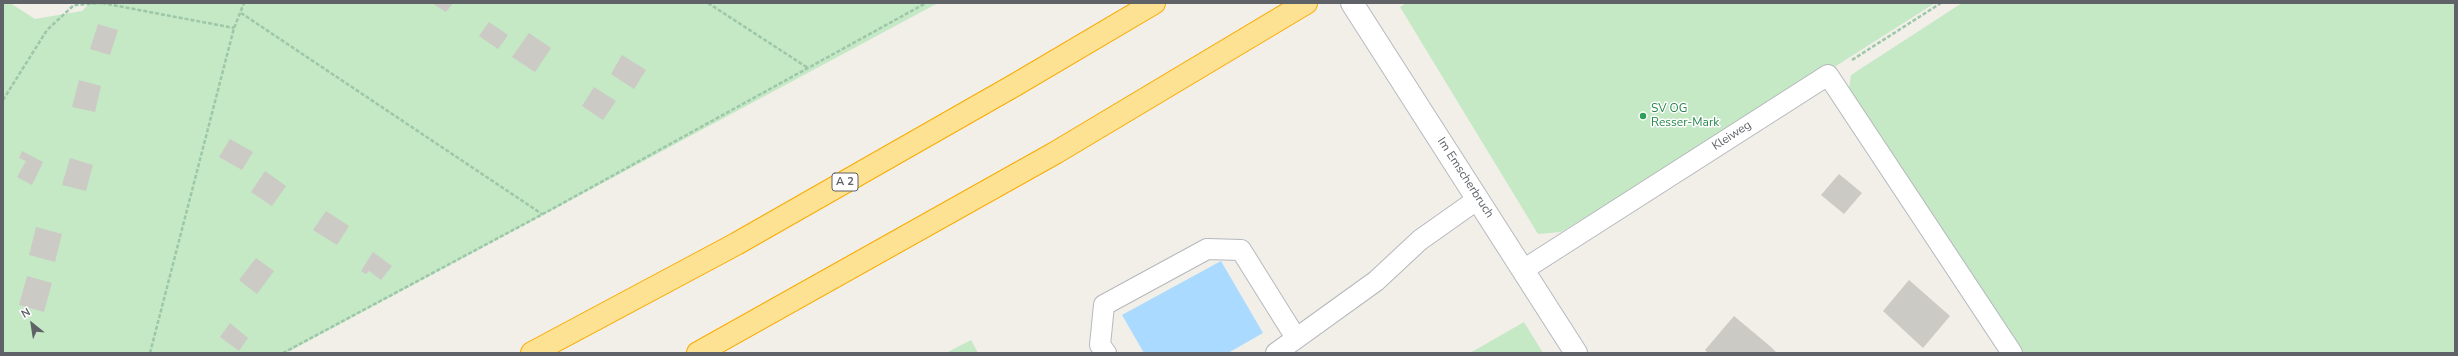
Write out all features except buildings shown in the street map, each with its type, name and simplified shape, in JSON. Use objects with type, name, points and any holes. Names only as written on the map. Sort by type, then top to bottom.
[{"type":"highway","name":"A 2","points":[[532,353],[736,244],[1001,93],[1154,3]]},
{"type":"highway","points":[[698,353],[1055,154],[1306,3]]},
{"type":"street","name":"Im Emscherbruch","points":[[1352,3],[1576,353]]},
{"type":"lane","points":[[1828,75],[2012,353]]},
{"type":"lane","name":"Kleiweg","points":[[1523,270],[1828,75]]},
{"type":"lane","points":[[1276,353],[1376,281],[1420,240],[1478,199]]},
{"type":"lane","points":[[1106,353],[1100,345],[1104,305],[1207,249],[1241,250],[1296,338]]},
{"type":"path","points":[[3,100],[47,30],[74,4],[102,3],[234,28]]},
{"type":"path","points":[[150,353],[234,28],[241,14],[244,3]]},
{"type":"path","points":[[708,3],[808,68]]},
{"type":"path","points":[[283,353],[543,214],[926,3]]},
{"type":"path","points":[[1828,75],[1941,3]]},
{"type":"path","points":[[241,14],[543,214]]},
{"type":"green space","points":[[3,3],[10,3],[35,19],[82,11],[90,3],[938,3],[286,353],[3,353]]},
{"type":"green space","points":[[1406,3],[1935,3],[1825,73],[1561,232],[1538,234],[1400,7]]},
{"type":"green space","points":[[1962,3],[2455,3],[2455,353],[2019,353],[1848,95],[1851,75]]},
{"type":"green space","points":[[1524,322],[1543,353],[1470,353]]},
{"type":"green space","points":[[971,340],[978,353],[946,353]]},
{"type":"water","points":[[1221,261],[1263,333],[1228,353],[1144,353],[1122,315]]},
{"type":"place","name":"SV OG Resser-Mark","points":[[1643,116]]}]
